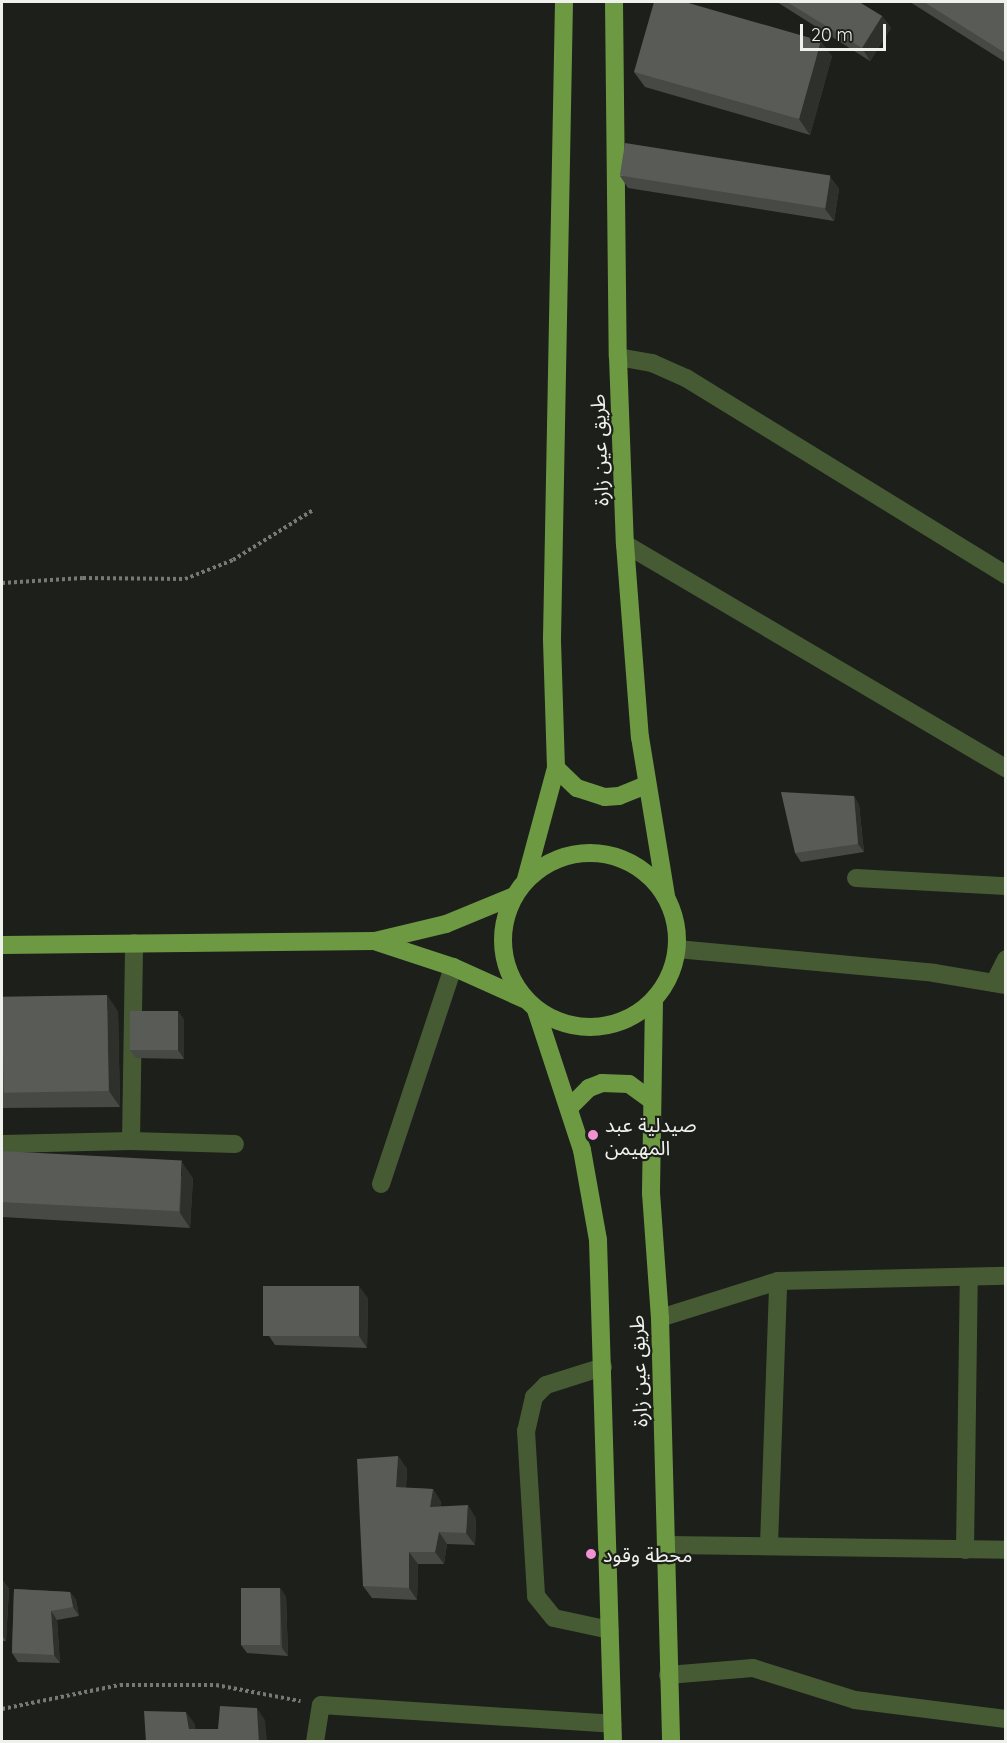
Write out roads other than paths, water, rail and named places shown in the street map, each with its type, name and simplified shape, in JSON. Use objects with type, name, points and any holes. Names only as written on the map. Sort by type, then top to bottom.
[{"type":"main road","name":"طريق عين زارة","points":[[526,879],[556,768],[552,638],[564,2]]},
{"type":"main road","name":"طريق عين زارة","points":[[614,2],[618,357],[625,544],[646,785],[666,895]]},
{"type":"main road","points":[[556,768],[577,788],[605,797],[619,796],[646,785]]},
{"type":"main road","points":[[375,941],[453,967],[532,1005],[556,1020],[597,1027],[628,1018],[654,1000],[673,968],[677,949],[675,921],[666,895],[637,866],[600,853],[560,857],[526,879],[506,913],[503,951],[507,969],[532,1005]]},
{"type":"main road","points":[[2,945],[375,941],[446,924],[514,896]]},
{"type":"main road","name":"طريق عين زارة","points":[[654,1000],[650,1100],[651,1193],[660,1318],[671,1742]]},
{"type":"main road","name":"طريق عين زارة","points":[[532,1005],[570,1107],[598,1240],[612,1733]]},
{"type":"main road","points":[[570,1107],[589,1088],[609,1082],[629,1084],[650,1100]]},
{"type":"street","points":[[618,357],[652,363],[686,378],[1005,575]]},
{"type":"street","points":[[625,544],[1005,768]]},
{"type":"street","points":[[856,878],[1005,886]]},
{"type":"street","points":[[131,1141],[134,943]]},
{"type":"street","points":[[677,949],[1000,984],[1005,959]]},
{"type":"street","points":[[381,1184],[453,967]]},
{"type":"street","points":[[2,1144],[131,1141],[235,1144]]},
{"type":"street","points":[[660,1318],[778,1281],[969,1279],[1005,1275]]},
{"type":"street","points":[[965,1550],[969,1279]]},
{"type":"street","points":[[769,1545],[778,1281]]},
{"type":"street","points":[[603,1366],[546,1385],[534,1397],[526,1431],[536,1596],[554,1618],[610,1630]]},
{"type":"street","points":[[667,1545],[1005,1550]]},
{"type":"street","points":[[668,1675],[753,1668],[855,1700],[1005,1719]]},
{"type":"street","points":[[315,1742],[321,1705],[612,1733]]},
{"type":"place","name":"صيدلية عبد المهيمن","points":[[593,1135]]},
{"type":"place","name":"محطة وقود","points":[[591,1554]]}]
